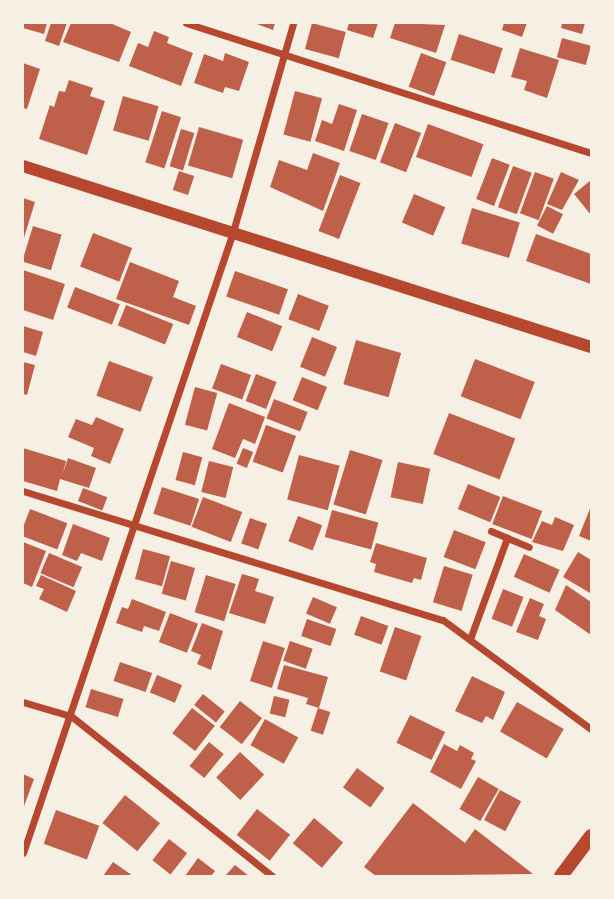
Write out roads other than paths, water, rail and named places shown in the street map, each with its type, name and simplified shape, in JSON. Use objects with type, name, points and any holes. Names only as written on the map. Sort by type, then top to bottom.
[{"type":"main road","points":[[561,876],[591,836]]},
{"type":"street","points":[[186,23],[591,153]]},
{"type":"street","points":[[23,853],[232,235],[293,23]]},
{"type":"street","points":[[23,166],[232,235],[591,347]]},
{"type":"street","points":[[23,491],[443,620],[591,729]]},
{"type":"street","points":[[491,531],[529,547]]},
{"type":"street","points":[[470,639],[507,538]]},
{"type":"street","points":[[23,702],[71,716],[272,876]]}]
